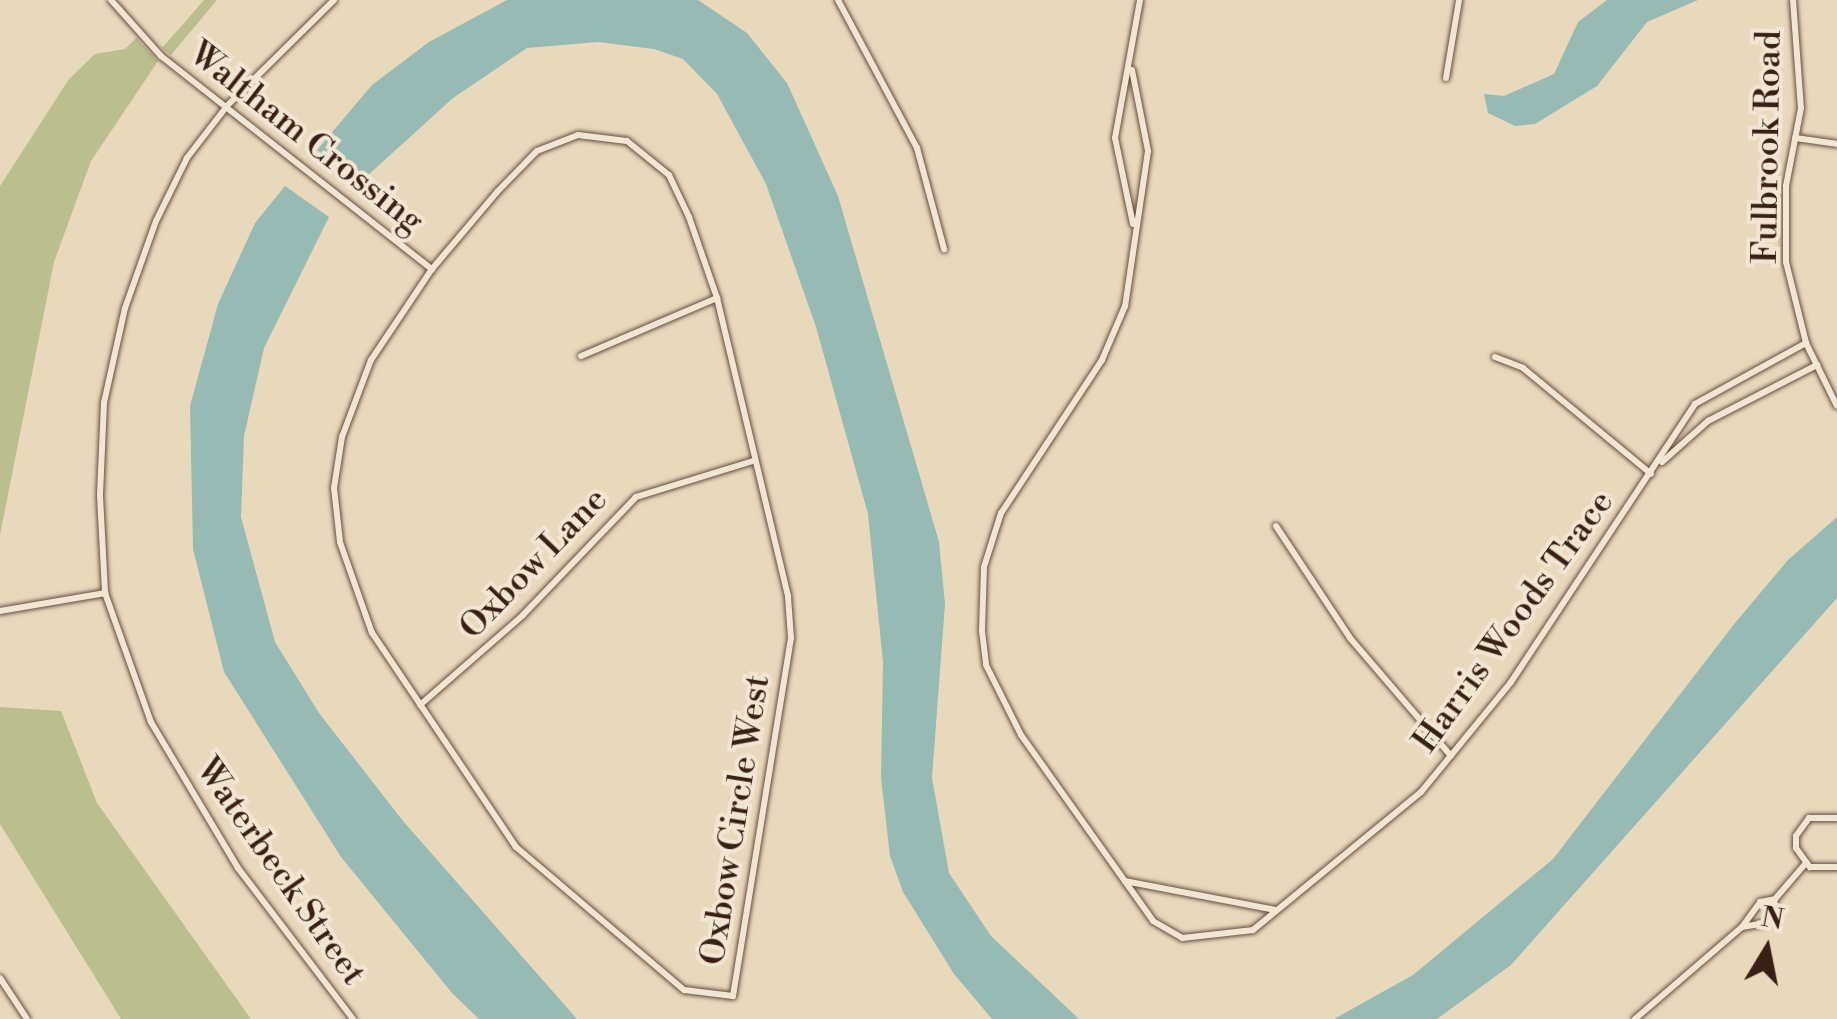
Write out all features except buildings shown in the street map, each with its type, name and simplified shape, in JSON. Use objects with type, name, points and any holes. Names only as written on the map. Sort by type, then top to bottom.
[{"type":"street","name":"Waltham Crossing","points":[[112,0],[161,56],[432,269]]},
{"type":"street","name":"Waterbeck Street","points":[[334,0],[227,106],[187,158],[125,308],[100,452],[105,594],[150,722],[195,801],[353,1019]]},
{"type":"street","points":[[838,0],[917,148],[944,248]]},
{"type":"street","name":"Harris Woods Trace","points":[[1134,225],[1115,138],[1132,70],[1140,0]]},
{"type":"street","points":[[1446,78],[1459,0]]},
{"type":"street","name":"Fulbrook Road","points":[[1793,0],[1802,69],[1785,248],[1806,343],[1837,406]]},
{"type":"street","name":"Harris Woods Trace","points":[[1132,70],[1148,151],[1116,330],[1001,513],[981,599],[986,664],[998,694],[1152,922],[1184,938],[1230,937],[1276,911],[1421,792],[1511,682],[1708,392],[1806,343]]},
{"type":"street","name":"Oxbow Circle West","points":[[578,136],[627,141],[669,175],[717,298],[788,597],[791,638],[733,996],[684,990],[516,847],[372,633],[354,590],[334,488],[342,437],[371,360],[432,269],[538,151],[578,136]]},
{"type":"street","points":[[1796,138],[1837,144]]},
{"type":"street","points":[[581,356],[717,298]]},
{"type":"street","points":[[1495,357],[1523,368],[1651,474]]},
{"type":"street","name":"Harris Woods Trace","points":[[1651,474],[1708,420],[1817,365]]},
{"type":"street","name":"Oxbow Lane","points":[[420,705],[524,615],[636,497],[753,460]]},
{"type":"street","points":[[1276,526],[1350,638],[1451,756]]},
{"type":"street","points":[[0,611],[105,594]]},
{"type":"street","points":[[1837,818],[1821,814],[1800,826],[1796,848],[1806,863],[1822,870],[1837,866]]},
{"type":"street","points":[[1742,927],[1771,922],[1775,899],[1806,863]]},
{"type":"street","points":[[1124,881],[1276,911]]},
{"type":"street","points":[[1637,1018],[1742,927],[1760,902],[1775,899]]},
{"type":"street","points":[[0,978],[27,1019]]},
{"type":"green space","points":[[204,0],[217,0],[171,55],[162,48]]},
{"type":"green space","points":[[136,38],[158,61],[91,161],[54,262],[0,535],[0,186],[69,79],[95,54],[125,49]]},
{"type":"green space","points":[[0,707],[61,711],[97,803],[251,1019],[121,1019],[0,824]]},
{"type":"water","points":[[507,0],[698,0],[747,33],[787,83],[838,196],[939,542],[945,604],[932,778],[949,873],[991,936],[1079,1019],[992,1019],[954,974],[903,892],[890,856],[881,778],[883,662],[868,514],[816,327],[766,184],[717,94],[683,59],[654,49],[598,42],[527,48],[453,98],[366,177],[356,179],[317,150],[372,85],[429,42]]},
{"type":"water","points":[[1607,0],[1698,0],[1647,22],[1597,86],[1535,124],[1515,126],[1488,113],[1484,94],[1504,96],[1554,74],[1578,22]]},
{"type":"water","points":[[285,186],[329,217],[264,348],[244,436],[241,517],[275,642],[319,713],[403,821],[577,1019],[479,1019],[452,993],[341,857],[224,672],[193,549],[190,406],[218,304],[255,223]]},
{"type":"water","points":[[1837,517],[1837,598],[1511,965],[1437,1019],[1334,1019],[1413,975],[1553,859],[1735,623],[1788,560]]}]
